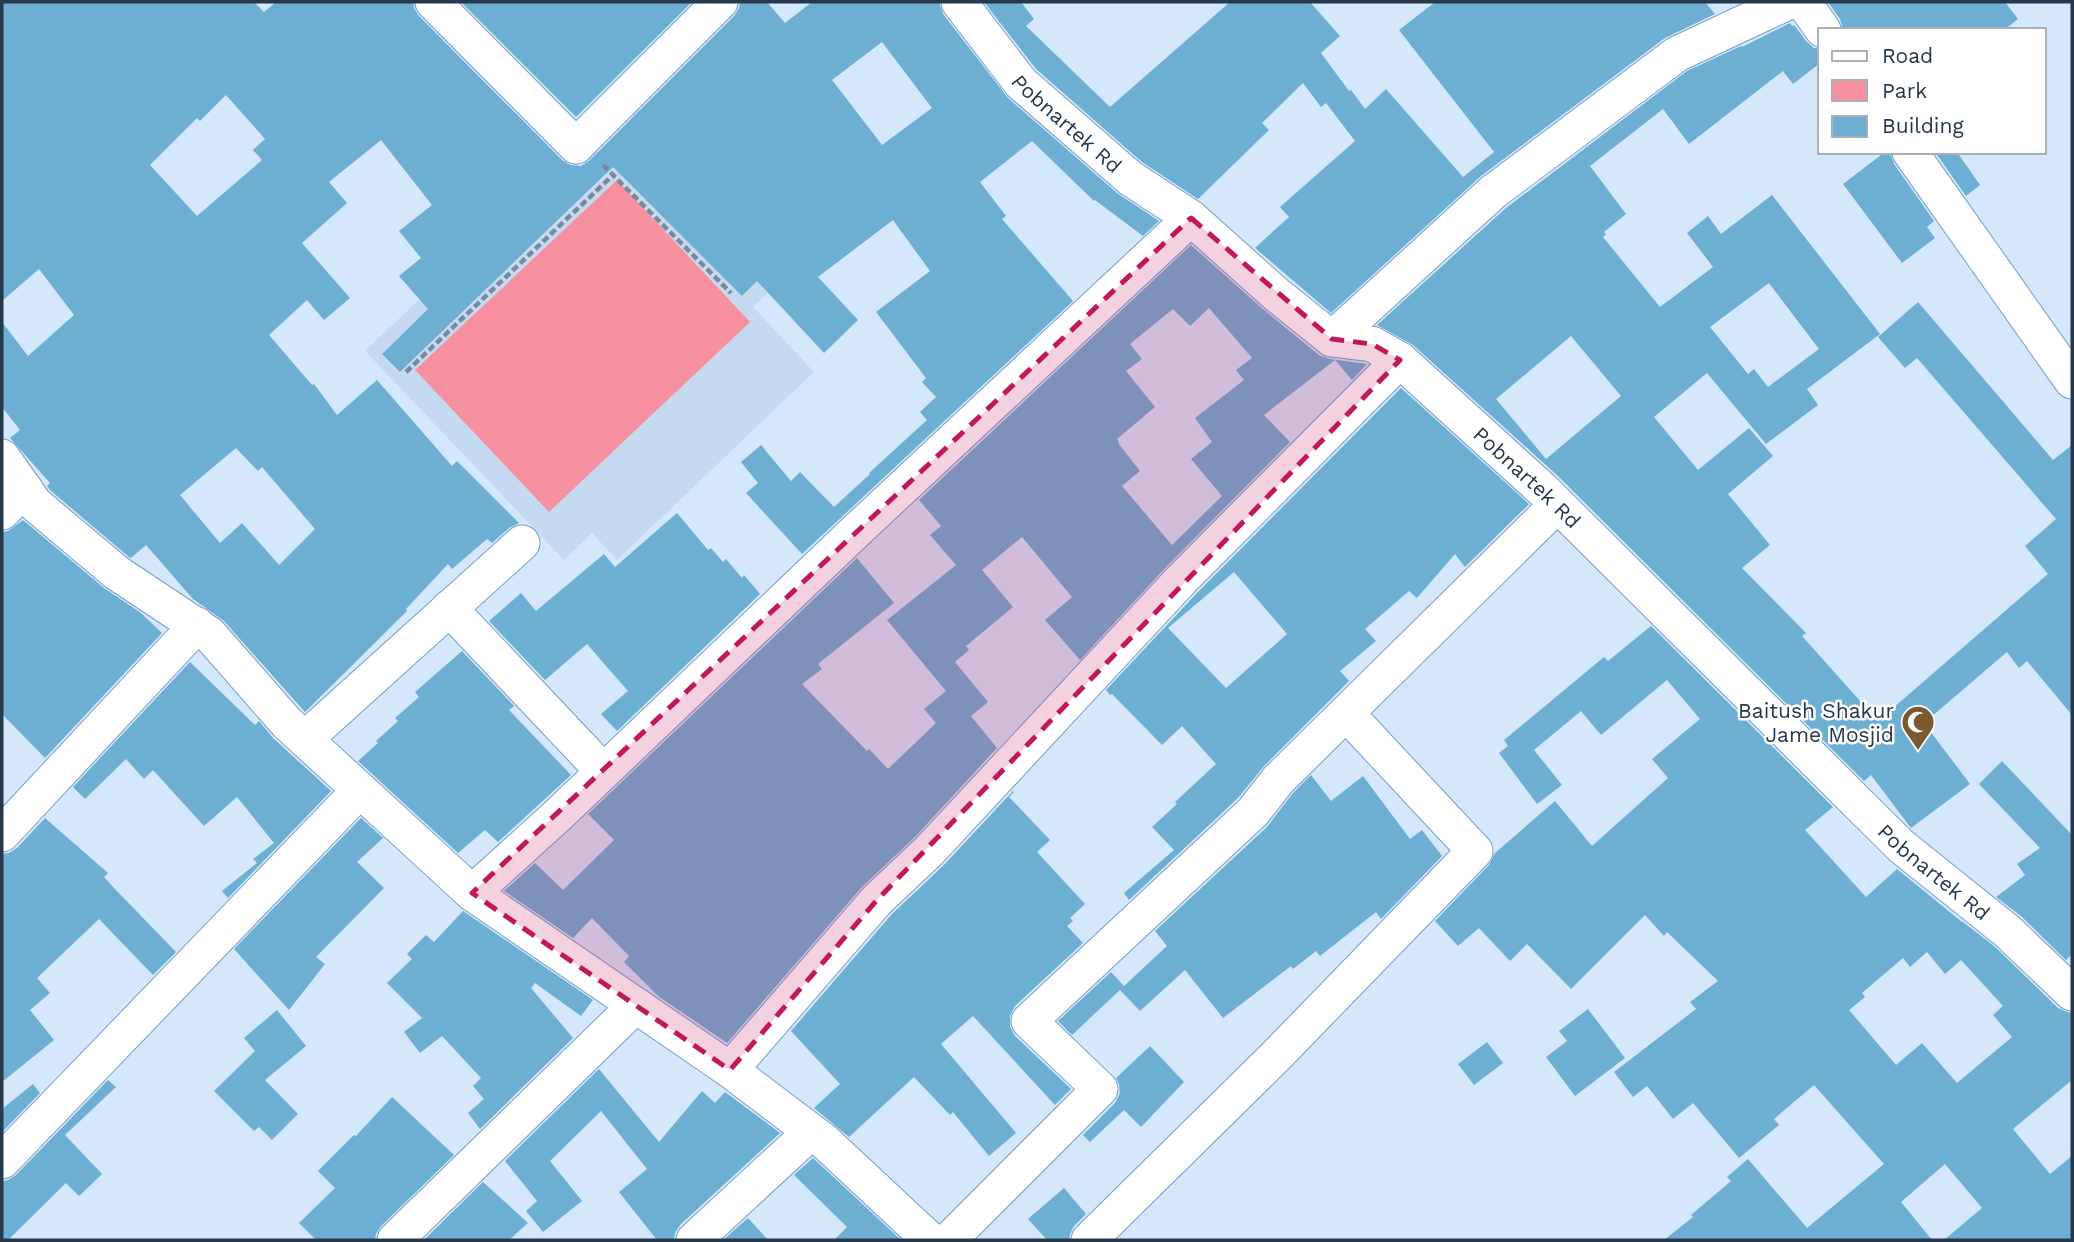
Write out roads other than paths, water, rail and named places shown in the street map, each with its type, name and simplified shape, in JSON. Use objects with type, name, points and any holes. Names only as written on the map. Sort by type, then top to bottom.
[{"type":"street","points":[[433,2],[576,146],[720,2]]},
{"type":"street","name":"Pobnartek Rd","points":[[958,2],[1021,83],[1130,178],[1192,218],[1277,295],[1332,339],[1372,344],[1400,360],[1558,505],[1901,846],[2007,931],[2072,993]]},
{"type":"street","points":[[1332,339],[1493,192],[1677,54],[1788,2]]},
{"type":"street","points":[[1803,2],[1822,28]]},
{"type":"street","points":[[1911,154],[2072,381]]},
{"type":"street","points":[[472,893],[1192,218]]},
{"type":"street","points":[[730,1070],[877,900],[929,851],[1182,579],[1400,360]]},
{"type":"street","points":[[2,457],[13,501],[35,504],[117,573],[209,634],[287,723],[472,893],[730,1070],[825,1142],[930,1240]]},
{"type":"street","points":[[949,1240],[1100,1089],[1029,1021],[1253,812],[1278,780],[1558,505]]},
{"type":"street","points":[[304,739],[522,543]]},
{"type":"street","points":[[449,608],[603,771]]},
{"type":"street","points":[[2,834],[197,625]]},
{"type":"street","points":[[1089,1240],[1275,1058],[1475,851],[1346,713]]},
{"type":"street","points":[[2,1161],[360,790]]},
{"type":"street","points":[[395,1240],[636,1005]]},
{"type":"street","points":[[694,1240],[811,1132]]},
{"type":"place","name":"Baitush Shakur Jame Mosjid","points":[[1918,752]]}]
